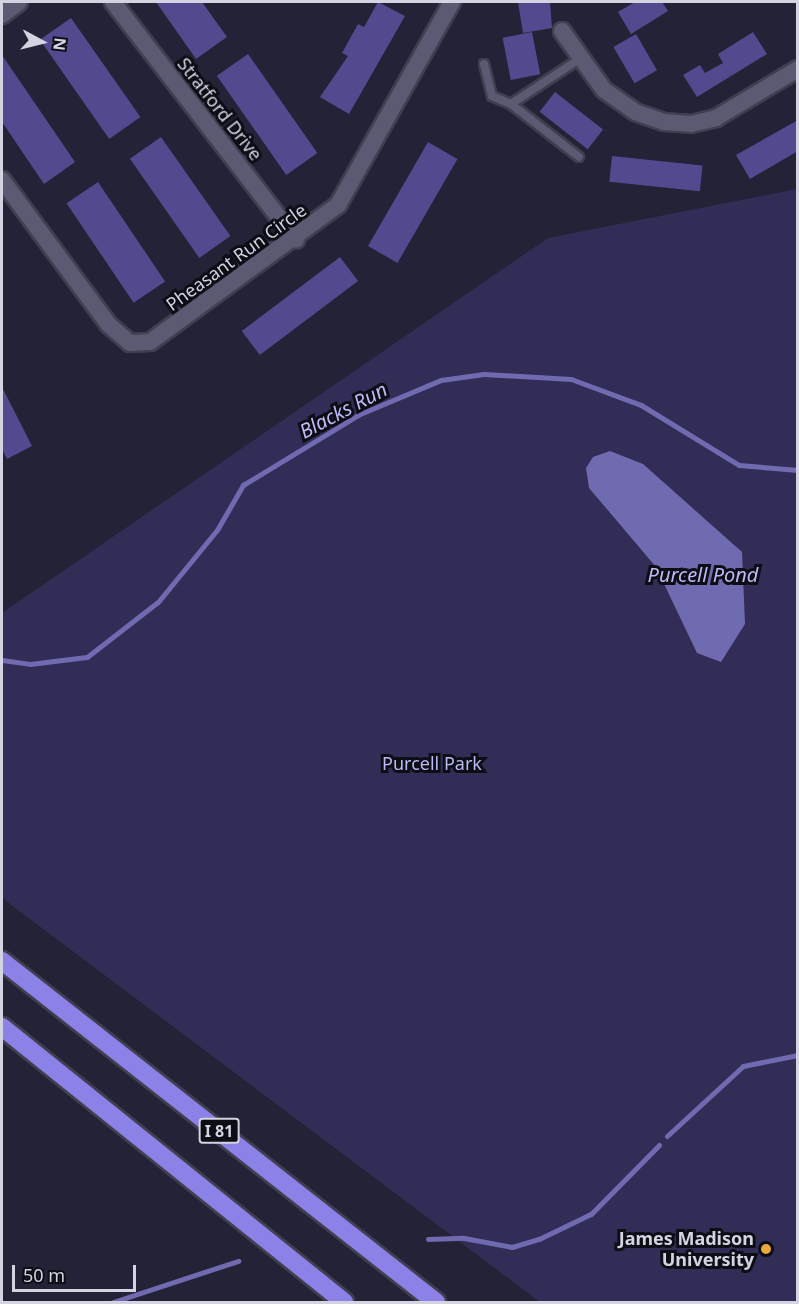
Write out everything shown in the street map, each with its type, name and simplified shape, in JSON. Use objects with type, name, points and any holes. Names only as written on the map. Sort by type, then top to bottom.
[{"type":"highway","name":"I 81","points":[[2,961],[436,1302]]},
{"type":"highway","points":[[2,1027],[344,1302]]},
{"type":"street","points":[[2,15],[19,2]]},
{"type":"street","name":"Stratford Drive","points":[[113,2],[297,240]]},
{"type":"street","name":"Pheasant Run Circle","points":[[2,180],[108,324],[130,343],[150,342],[297,240],[338,205],[452,2]]},
{"type":"street","points":[[562,31],[579,60],[627,107],[682,124],[721,116],[798,69]]},
{"type":"lane","points":[[511,104],[579,60]]},
{"type":"lane","points":[[484,64],[492,96],[511,104],[579,157]]},
{"type":"green space","name":"Purcell Park","points":[[797,189],[797,1302],[540,1302],[2,898],[2,613],[548,238]]},
{"type":"water","name":"Purcell Pond","points":[[610,451],[643,464],[742,552],[745,624],[721,662],[697,653],[656,567],[589,488],[586,468],[593,457]]},
{"type":"building","points":[[156,2],[202,2],[227,37],[196,59]]},
{"type":"building","points":[[378,2],[405,16],[349,114],[320,97],[348,56],[342,53],[358,24],[364,27]]},
{"type":"building","points":[[518,2],[550,2],[552,28],[523,33]]},
{"type":"building","points":[[635,2],[662,2],[668,11],[631,34],[618,12]]},
{"type":"building","points":[[71,18],[140,117],[109,139],[40,40]]},
{"type":"building","points":[[532,32],[540,74],[511,80],[503,38]]},
{"type":"building","points":[[753,32],[767,54],[697,97],[683,75],[700,65],[705,73],[723,63],[718,54]]},
{"type":"building","points":[[636,34],[657,70],[634,83],[613,47]]},
{"type":"building","points":[[248,54],[317,153],[286,175],[217,76]]},
{"type":"building","points":[[2,55],[75,162],[44,184],[2,122]]},
{"type":"building","points":[[555,92],[603,130],[588,149],[540,112]]},
{"type":"building","points":[[798,120],[798,151],[750,179],[736,155]]},
{"type":"building","points":[[161,137],[230,236],[199,258],[130,159]]},
{"type":"building","points":[[428,142],[457,159],[397,263],[368,246]]},
{"type":"building","points":[[612,156],[703,166],[700,191],[609,182]]},
{"type":"building","points":[[98,182],[165,281],[134,303],[66,203]]},
{"type":"building","points":[[340,257],[358,281],[260,355],[242,331]]},
{"type":"building","points":[[2,387],[32,446],[7,459],[2,449]]},
{"type":"waterway","name":"Blacks Run","points":[[2,660],[30,664],[87,657],[158,602],[217,530],[243,485],[360,414],[441,380],[484,374],[571,379],[641,405],[739,465],[798,470]]},
{"type":"waterway","points":[[667,1136],[743,1066],[798,1055]]},
{"type":"waterway","points":[[428,1239],[464,1238],[512,1247],[539,1239],[591,1214],[659,1145]]},
{"type":"waterway","points":[[113,1302],[238,1261]]},
{"type":"place","name":"James Madison University","points":[[766,1249]]}]
